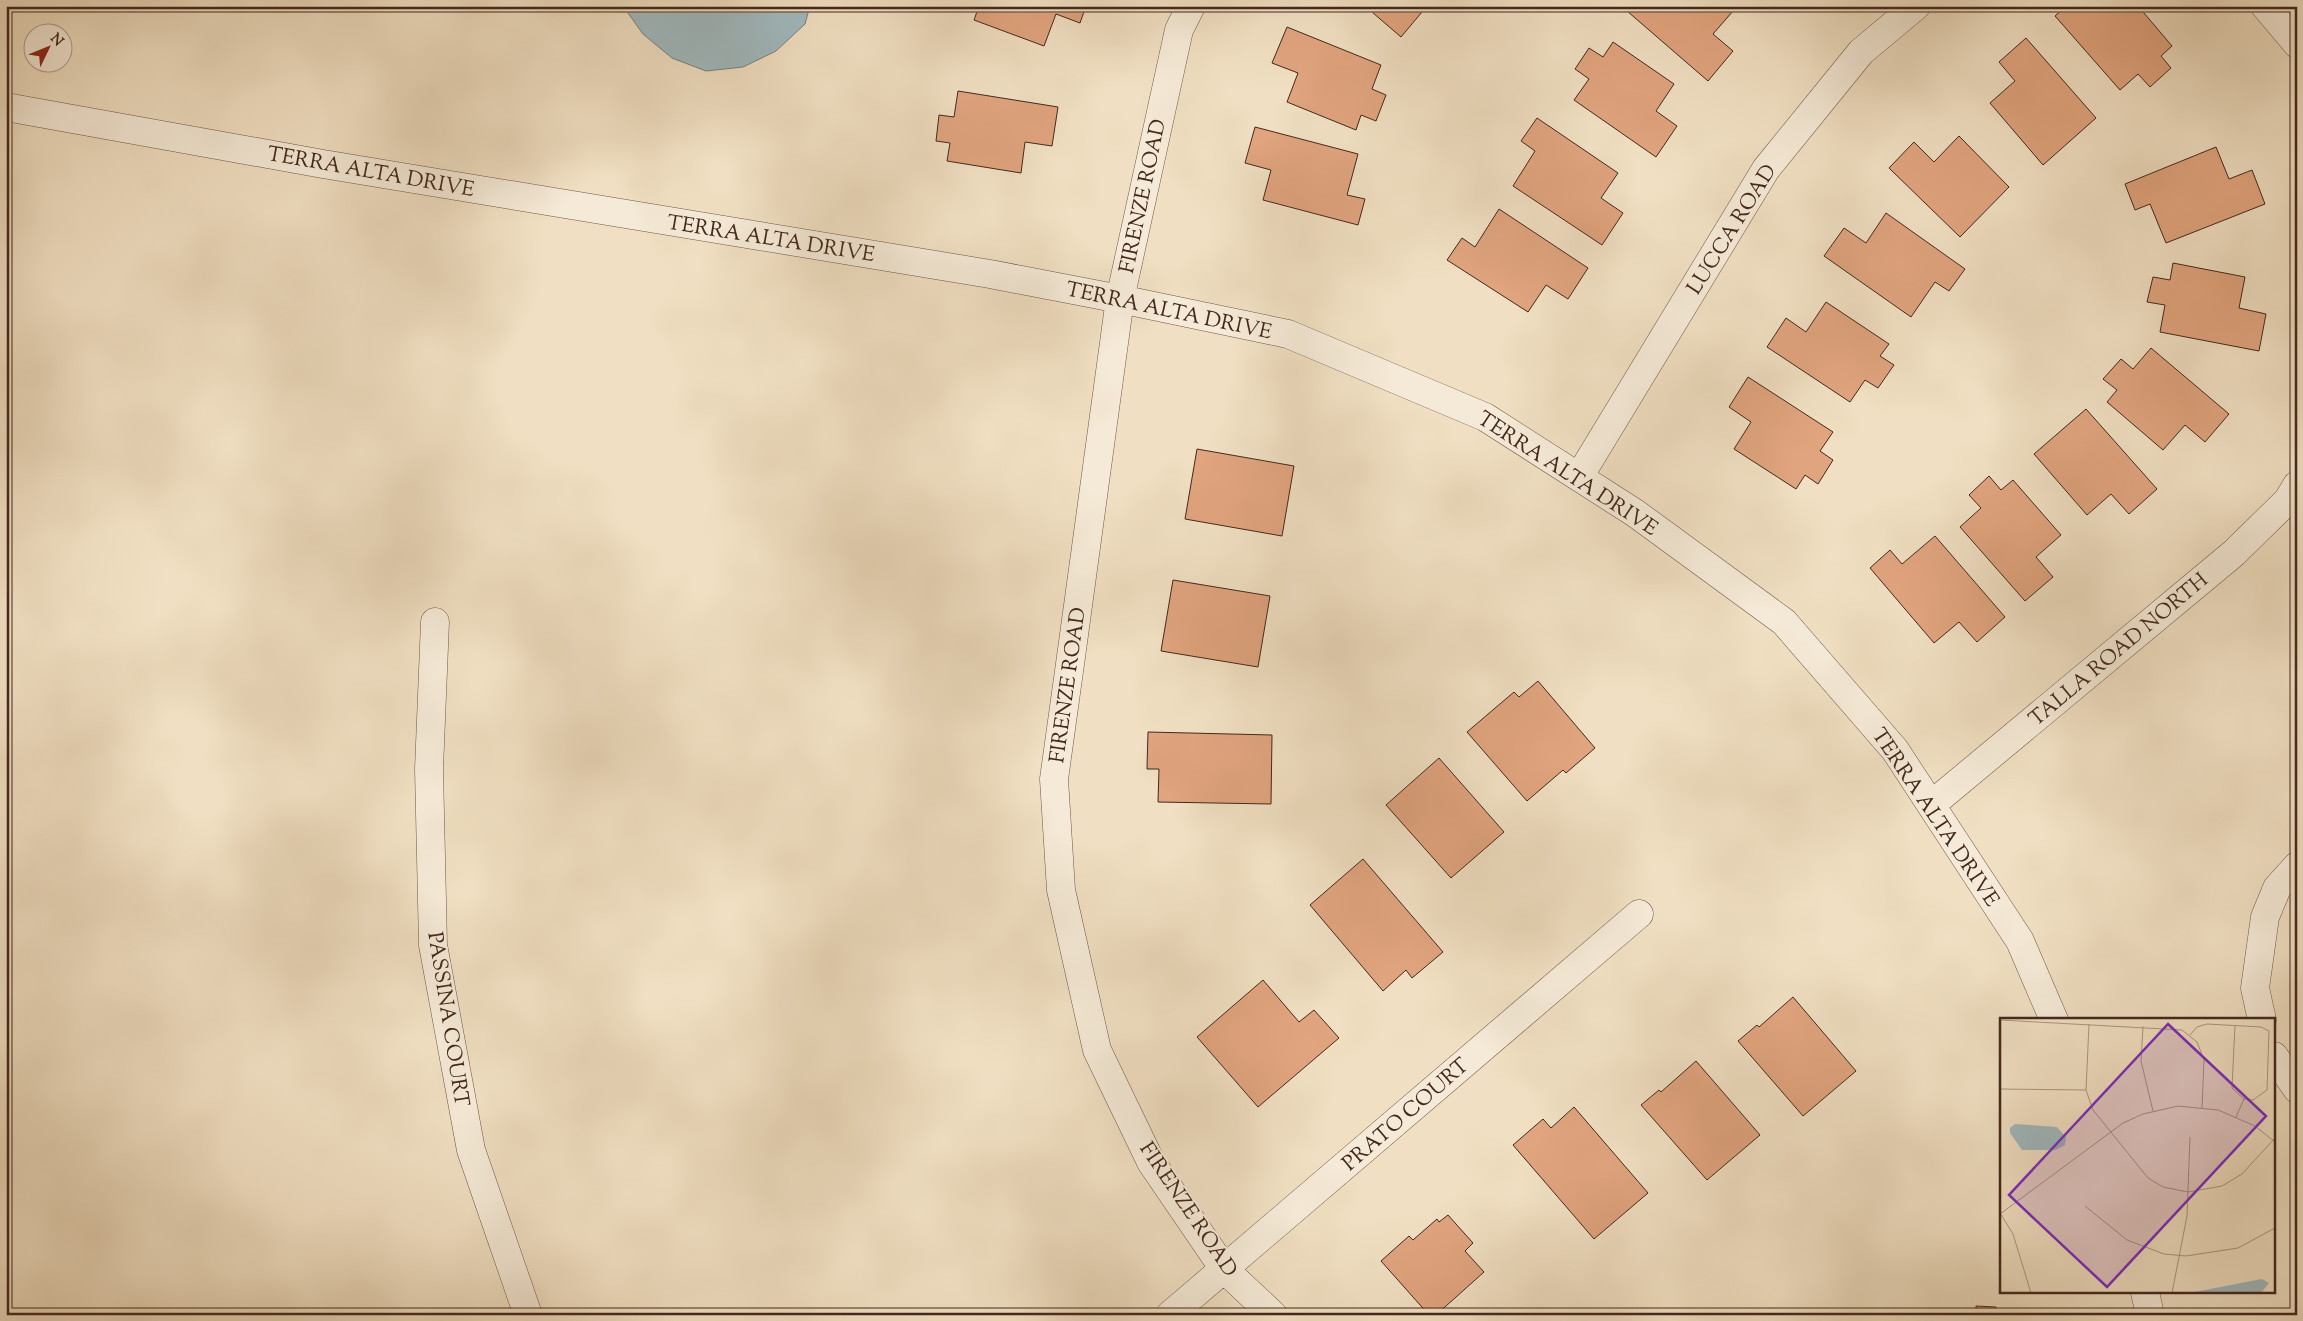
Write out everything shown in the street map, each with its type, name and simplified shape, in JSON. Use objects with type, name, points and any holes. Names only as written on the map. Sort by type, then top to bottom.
[{"type":"street","name":"FIRENZE ROAD","points":[[1191,6],[1179,30],[1120,299],[1054,779],[1061,890],[1097,1050],[1151,1162],[1224,1269],[1273,1315]]},
{"type":"street","name":"LUCCA ROAD","points":[[1579,477],[1766,169],[1861,52],[1916,6]]},
{"type":"street","points":[[2265,6],[2297,44]]},
{"type":"street","name":"TERRA ALTA DRIVE","points":[[6,107],[323,164],[990,274],[1288,334],[1485,417],[1635,513],[1784,622],[1895,750],[2020,941],[2053,1018]]},
{"type":"street","name":"TALLA ROAD NORTH","points":[[1931,805],[2234,553],[2288,500],[2297,485]]},
{"type":"street","name":"PASSINA COURT","points":[[435,622],[429,769],[433,945],[471,1150],[528,1315]]},
{"type":"street","points":[[2262,1018],[2255,988],[2264,916],[2277,888],[2297,866]]},
{"type":"street","name":"PRATO COURT","points":[[1170,1315],[1639,914]]},
{"type":"street","points":[[2276,1059],[2297,1089]]},
{"type":"street","points":[[2145,1294],[2150,1315]]},
{"type":"water","points":[[623,6],[810,6],[805,24],[776,51],[743,67],[706,71],[672,58],[643,34]]},
{"type":"building","points":[[979,6],[1086,6],[1080,23],[1056,14],[1044,46],[974,20]]},
{"type":"building","points":[[1365,6],[1427,6],[1401,37]]},
{"type":"building","points":[[1631,6],[1728,6],[1733,11],[1713,34],[1733,51],[1708,81],[1627,11]]},
{"type":"building","points":[[2066,6],[2095,6],[2099,11],[2105,6],[2138,6],[2172,46],[2161,56],[2171,68],[2150,87],[2138,74],[2120,90],[2055,16]]},
{"type":"building","points":[[1287,27],[1381,65],[1372,89],[1386,95],[1376,121],[1361,115],[1356,130],[1287,102],[1298,73],[1272,63]]},
{"type":"building","points":[[2026,38],[2096,118],[2043,165],[1990,103],[2015,81],[1999,62]]},
{"type":"building","points":[[1613,42],[1674,84],[1656,111],[1677,126],[1656,157],[1574,100],[1589,79],[1575,69],[1589,48],[1603,57]]},
{"type":"building","points":[[958,91],[1058,107],[1052,146],[1025,142],[1021,173],[947,161],[950,143],[936,141],[939,115],[954,117]]},
{"type":"building","points":[[1537,118],[1618,173],[1601,198],[1623,213],[1602,245],[1513,186],[1535,151],[1521,141]]},
{"type":"building","points":[[1255,127],[1358,154],[1347,195],[1365,199],[1358,225],[1263,200],[1271,170],[1245,163]]},
{"type":"building","points":[[1959,136],[2009,187],[1960,237],[1889,168],[1914,142],[1934,162]]},
{"type":"building","points":[[2216,147],[2229,179],[2252,170],[2265,204],[2166,243],[2150,204],[2135,210],[2125,184]]},
{"type":"building","points":[[1499,209],[1588,268],[1568,299],[1546,285],[1528,312],[1447,260],[1462,238],[1475,247]]},
{"type":"building","points":[[1886,213],[1965,269],[1949,291],[1935,282],[1911,317],[1824,256],[1844,228],[1866,243]]},
{"type":"building","points":[[2173,263],[2245,277],[2239,308],[2266,314],[2259,351],[2160,332],[2165,305],[2147,302],[2153,277],[2170,280]]},
{"type":"building","points":[[1826,302],[1889,344],[1880,356],[1894,365],[1878,388],[1865,380],[1850,402],[1767,347],[1786,318],[1806,332]]},
{"type":"building","points":[[2151,348],[2229,414],[2205,442],[2185,425],[2163,450],[2107,402],[2117,390],[2103,379],[2121,359],[2133,369]]},
{"type":"building","points":[[1748,377],[1833,432],[1820,451],[1833,460],[1818,484],[1805,475],[1796,489],[1734,449],[1751,422],[1729,407]]},
{"type":"building","points":[[2086,409],[2157,489],[2129,514],[2111,494],[2087,515],[2034,454]]},
{"type":"building","points":[[1197,449],[1294,466],[1282,536],[1185,519]]},
{"type":"building","points":[[1989,476],[2001,490],[2013,480],[2061,535],[2036,557],[2053,577],[2025,601],[1960,527],[1981,508],[1969,495]]},
{"type":"building","points":[[1935,536],[2005,617],[1977,642],[1959,622],[1934,643],[1870,568],[1890,550],[1902,564]]},
{"type":"building","points":[[1173,580],[1270,596],[1258,667],[1161,651]]},
{"type":"building","points":[[1538,681],[1595,748],[1566,773],[1563,770],[1527,801],[1467,732],[1514,692],[1519,697]]},
{"type":"building","points":[[1148,732],[1272,735],[1271,804],[1158,802],[1159,769],[1147,769]]},
{"type":"building","points":[[1439,758],[1504,832],[1451,878],[1386,805]]},
{"type":"building","points":[[1363,859],[1443,952],[1412,978],[1406,970],[1383,991],[1310,905]]},
{"type":"building","points":[[1263,980],[1299,1022],[1314,1010],[1339,1038],[1258,1107],[1197,1037]]},
{"type":"building","points":[[1793,997],[1856,1071],[1803,1116],[1738,1041],[1757,1025],[1759,1027]]},
{"type":"building","points":[[1696,1061],[1760,1135],[1707,1180],[1641,1105],[1659,1090],[1661,1092]]},
{"type":"building","points":[[1574,1107],[1648,1193],[1594,1239],[1513,1145],[1543,1119],[1551,1128]]},
{"type":"building","points":[[1448,1215],[1473,1243],[1465,1251],[1484,1272],[1436,1315],[1429,1315],[1381,1261],[1409,1236],[1413,1240],[1437,1219],[1439,1222]]},
{"type":"building","points":[[1976,1306],[1996,1307],[1996,1315],[1976,1315]]}]
